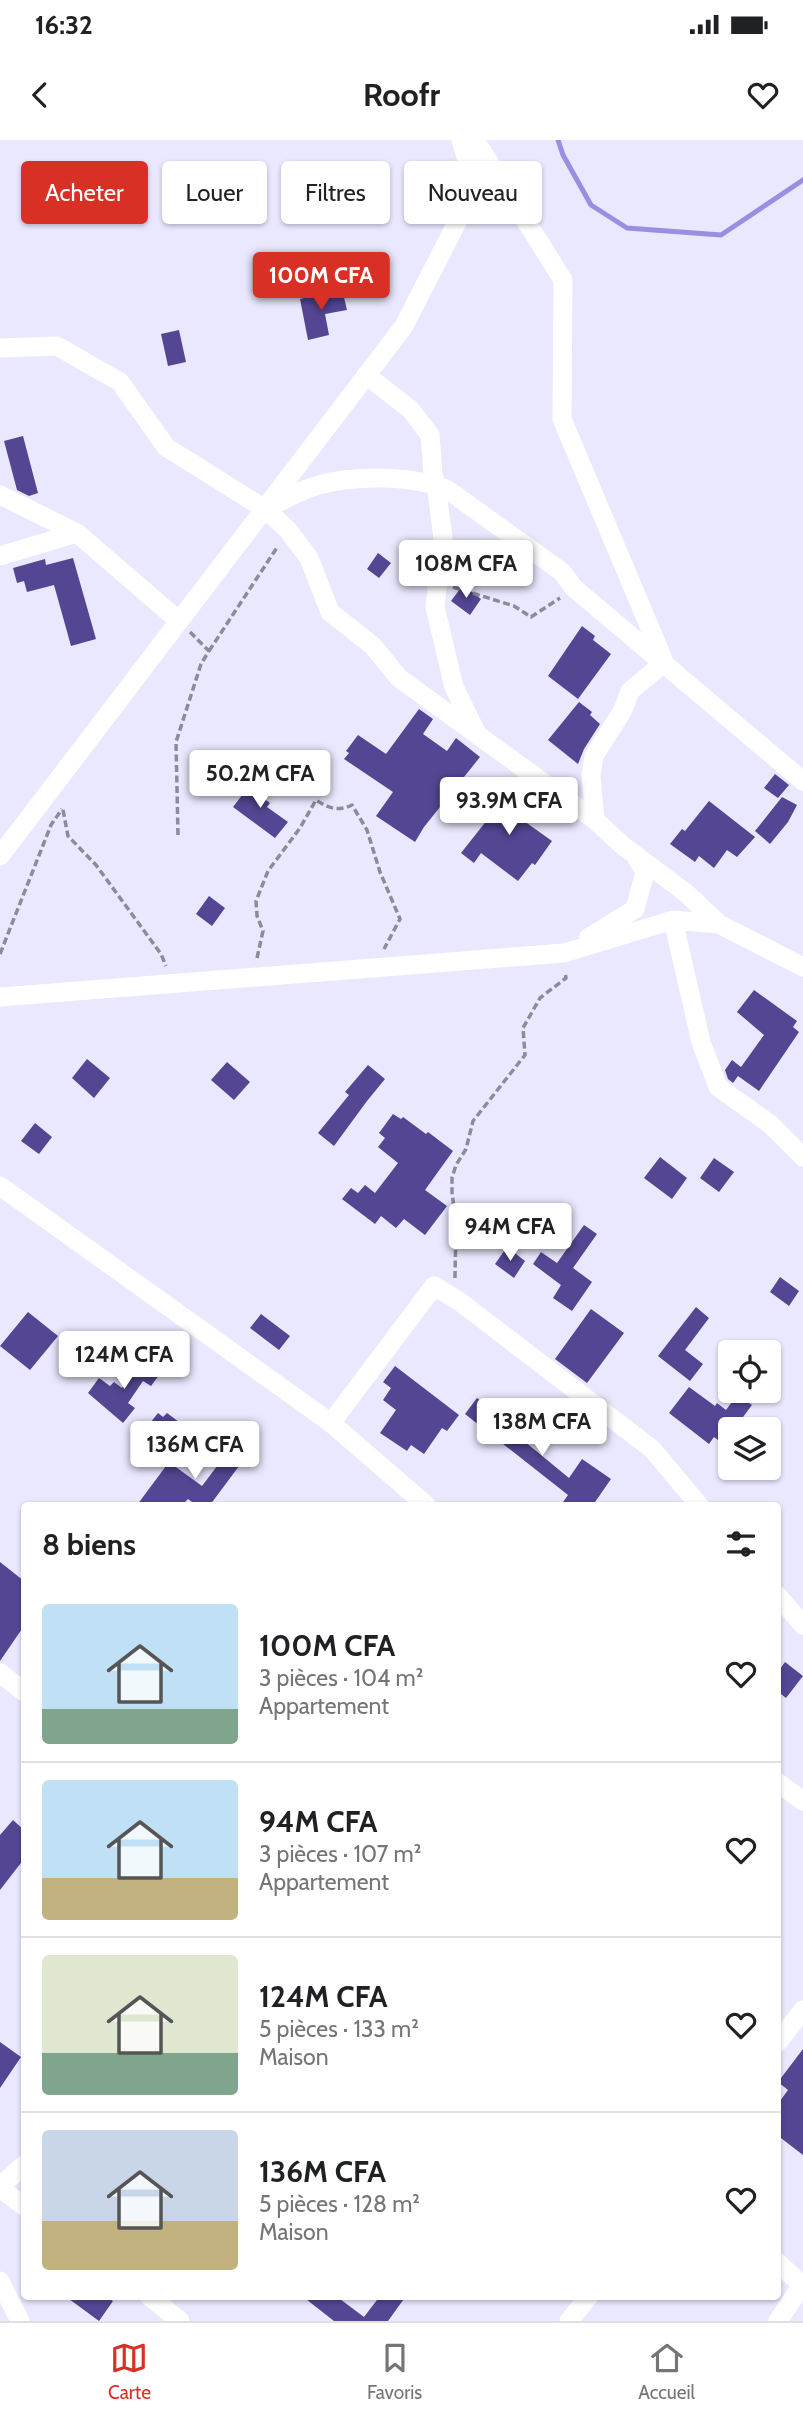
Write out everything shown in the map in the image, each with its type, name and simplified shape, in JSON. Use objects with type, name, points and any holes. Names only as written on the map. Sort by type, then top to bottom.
[{"type":"street","points":[[0,856],[404,326],[475,187],[461,140]]},
{"type":"street","points":[[475,140],[563,280],[562,419],[664,663]]},
{"type":"street","points":[[0,348],[57,346],[120,382],[166,447],[265,509],[288,530],[309,558],[330,612],[373,646],[399,678],[595,820],[633,854],[686,893],[719,924],[803,967]]},
{"type":"street","points":[[366,375],[410,409],[430,435],[443,538],[435,607],[454,687],[477,734]]},
{"type":"street","points":[[265,509],[318,485],[377,477],[448,489],[562,572],[574,588],[803,781]]},
{"type":"street","points":[[0,495],[78,533],[179,621]]},
{"type":"street","points":[[0,556],[78,533]]},
{"type":"street","points":[[595,820],[591,775],[594,756],[623,710],[630,691],[664,663]]},
{"type":"street","points":[[564,953],[635,909],[645,872],[633,854]]},
{"type":"street","points":[[0,997],[564,953],[673,920],[719,924]]},
{"type":"street","points":[[673,920],[701,1042],[718,1087],[771,1124],[803,1157]]},
{"type":"street","points":[[0,1186],[331,1423],[423,1502]]},
{"type":"street","points":[[331,1423],[434,1286],[459,1301],[652,1449],[696,1502]]},
{"type":"street","points":[[781,1600],[803,1625]]},
{"type":"street","points":[[0,1673],[21,1690]]},
{"type":"street","points":[[781,1785],[803,1801]]},
{"type":"street","points":[[781,2038],[803,2010]]},
{"type":"street","points":[[21,2168],[0,2187],[21,2204]]},
{"type":"street","points":[[778,2321],[803,2286],[781,2266]]},
{"type":"street","points":[[0,2281],[20,2321]]},
{"type":"street","points":[[154,2300],[180,2321]]},
{"type":"street","points":[[569,2321],[586,2300]]},
{"type":"path","points":[[178,835],[176,742],[201,664],[288,530]]},
{"type":"path","points":[[438,582],[514,606],[531,617],[574,588]]},
{"type":"path","points":[[179,621],[209,652]]},
{"type":"path","points":[[60,777],[53,790],[62,810],[68,836],[96,865],[161,954],[174,983]]},
{"type":"path","points":[[253,977],[263,930],[257,916],[256,901],[268,871],[300,828],[316,800],[327,807],[343,810],[352,806],[367,830],[380,872],[400,919],[374,967]]},
{"type":"path","points":[[0,954],[51,825],[62,810]]},
{"type":"path","points":[[459,1301],[454,1266],[456,1224],[452,1178],[466,1149],[473,1121],[525,1055],[523,1028],[540,998],[566,978],[564,953]]},
{"type":"building","points":[[342,289],[347,310],[325,314],[329,335],[308,340],[300,299]]},
{"type":"building","points":[[179,330],[186,362],[168,366],[161,334]]},
{"type":"building","points":[[23,436],[38,493],[29,496],[17,490],[4,441]]},
{"type":"building","points":[[378,553],[391,563],[379,578],[367,569]]},
{"type":"building","points":[[73,558],[96,639],[71,646],[54,585],[27,592],[24,581],[17,583],[13,568],[45,559],[46,565]]},
{"type":"building","points":[[463,585],[481,599],[470,615],[451,601]]},
{"type":"building","points":[[582,626],[595,636],[593,640],[611,654],[578,699],[548,676]]},
{"type":"building","points":[[579,702],[592,712],[590,715],[600,724],[578,764],[548,740]]},
{"type":"building","points":[[419,709],[433,719],[423,734],[447,751],[456,738],[480,757],[415,842],[376,816],[393,792],[344,759],[349,753],[346,751],[358,735],[386,754]]},
{"type":"building","points":[[775,774],[789,785],[778,798],[764,788]]},
{"type":"building","points":[[253,781],[267,792],[263,798],[270,803],[267,807],[288,822],[275,838],[233,807]]},
{"type":"building","points":[[517,782],[529,792],[522,802],[526,804],[517,816],[552,841],[535,865],[532,863],[518,881],[481,853],[474,863],[461,853]]},
{"type":"building","points":[[782,797],[797,805],[788,822],[770,844],[755,831]]},
{"type":"building","points":[[709,801],[755,837],[737,857],[727,850],[714,868],[699,856],[695,862],[670,844],[682,829],[685,831]]},
{"type":"building","points":[[209,896],[225,908],[212,926],[196,914]]},
{"type":"building","points":[[754,990],[797,1021],[793,1027],[799,1032],[759,1091],[738,1076],[733,1083],[728,1079],[725,1070],[732,1060],[741,1067],[764,1035],[737,1012]]},
{"type":"building","points":[[87,1059],[110,1078],[94,1098],[72,1078]]},
{"type":"building","points":[[227,1062],[250,1082],[234,1100],[211,1080]]},
{"type":"building","points":[[368,1065],[385,1079],[334,1146],[318,1133],[349,1095],[345,1092]]},
{"type":"building","points":[[393,1114],[401,1119],[403,1117],[426,1134],[428,1132],[453,1151],[425,1190],[447,1206],[425,1235],[404,1219],[396,1228],[381,1216],[375,1224],[342,1199],[351,1188],[358,1193],[365,1185],[375,1193],[398,1163],[378,1147],[385,1138],[379,1133]]},
{"type":"building","points":[[35,1123],[52,1137],[39,1154],[21,1141]]},
{"type":"building","points":[[660,1157],[687,1178],[672,1199],[644,1178]]},
{"type":"building","points":[[714,1158],[734,1172],[719,1192],[700,1178]]},
{"type":"building","points":[[584,1225],[597,1234],[573,1268],[592,1282],[572,1311],[553,1298],[561,1285],[533,1264],[541,1252],[557,1263]]},
{"type":"building","points":[[507,1247],[525,1261],[514,1278],[495,1264]]},
{"type":"building","points":[[780,1277],[799,1291],[789,1306],[770,1292]]},
{"type":"building","points":[[696,1307],[709,1318],[685,1350],[703,1364],[690,1381],[658,1356]]},
{"type":"building","points":[[591,1309],[624,1333],[587,1383],[555,1359]]},
{"type":"building","points":[[28,1312],[58,1336],[30,1370],[0,1346]]},
{"type":"building","points":[[261,1314],[290,1336],[279,1350],[250,1328]]},
{"type":"building","points":[[147,1360],[162,1371],[151,1386],[143,1381],[128,1403],[135,1408],[123,1423],[88,1393],[99,1378],[110,1386],[114,1382],[122,1388],[141,1362],[144,1364]]},
{"type":"building","points":[[395,1366],[459,1415],[447,1431],[442,1428],[424,1454],[411,1445],[407,1451],[380,1433],[396,1410],[383,1400],[391,1388],[383,1382]]},
{"type":"building","points":[[689,1387],[715,1406],[717,1403],[726,1410],[731,1403],[752,1405],[743,1417],[718,1417],[718,1440],[714,1437],[709,1444],[669,1413]]},
{"type":"building","points":[[477,1398],[528,1436],[524,1441],[569,1478],[582,1459],[611,1479],[595,1502],[563,1502],[568,1495],[465,1414]]},
{"type":"building","points":[[158,1413],[163,1417],[167,1413],[183,1425],[180,1430],[187,1436],[172,1454],[143,1432]]},
{"type":"building","points":[[239,1437],[254,1446],[212,1502],[192,1502],[188,1499],[185,1502],[139,1502],[169,1462],[202,1486]]},
{"type":"building","points":[[0,1562],[21,1579],[21,1630],[0,1661]]},
{"type":"building","points":[[785,1662],[803,1676],[786,1698],[781,1694],[781,1668]]},
{"type":"building","points":[[13,1820],[21,1827],[21,1863],[0,1890],[0,1835]]},
{"type":"building","points":[[0,2042],[21,2057],[0,2088]]},
{"type":"building","points":[[803,2049],[803,2155],[781,2138],[781,2100],[788,2090],[781,2084],[781,2078]]},
{"type":"building","points":[[70,2300],[113,2301],[99,2321]]},
{"type":"building","points":[[307,2300],[341,2300],[364,2317],[377,2300],[403,2300],[388,2321],[334,2321]]},
{"type":"waterway","points":[[558,140],[563,155],[591,205],[627,228],[721,235],[803,180]]}]
